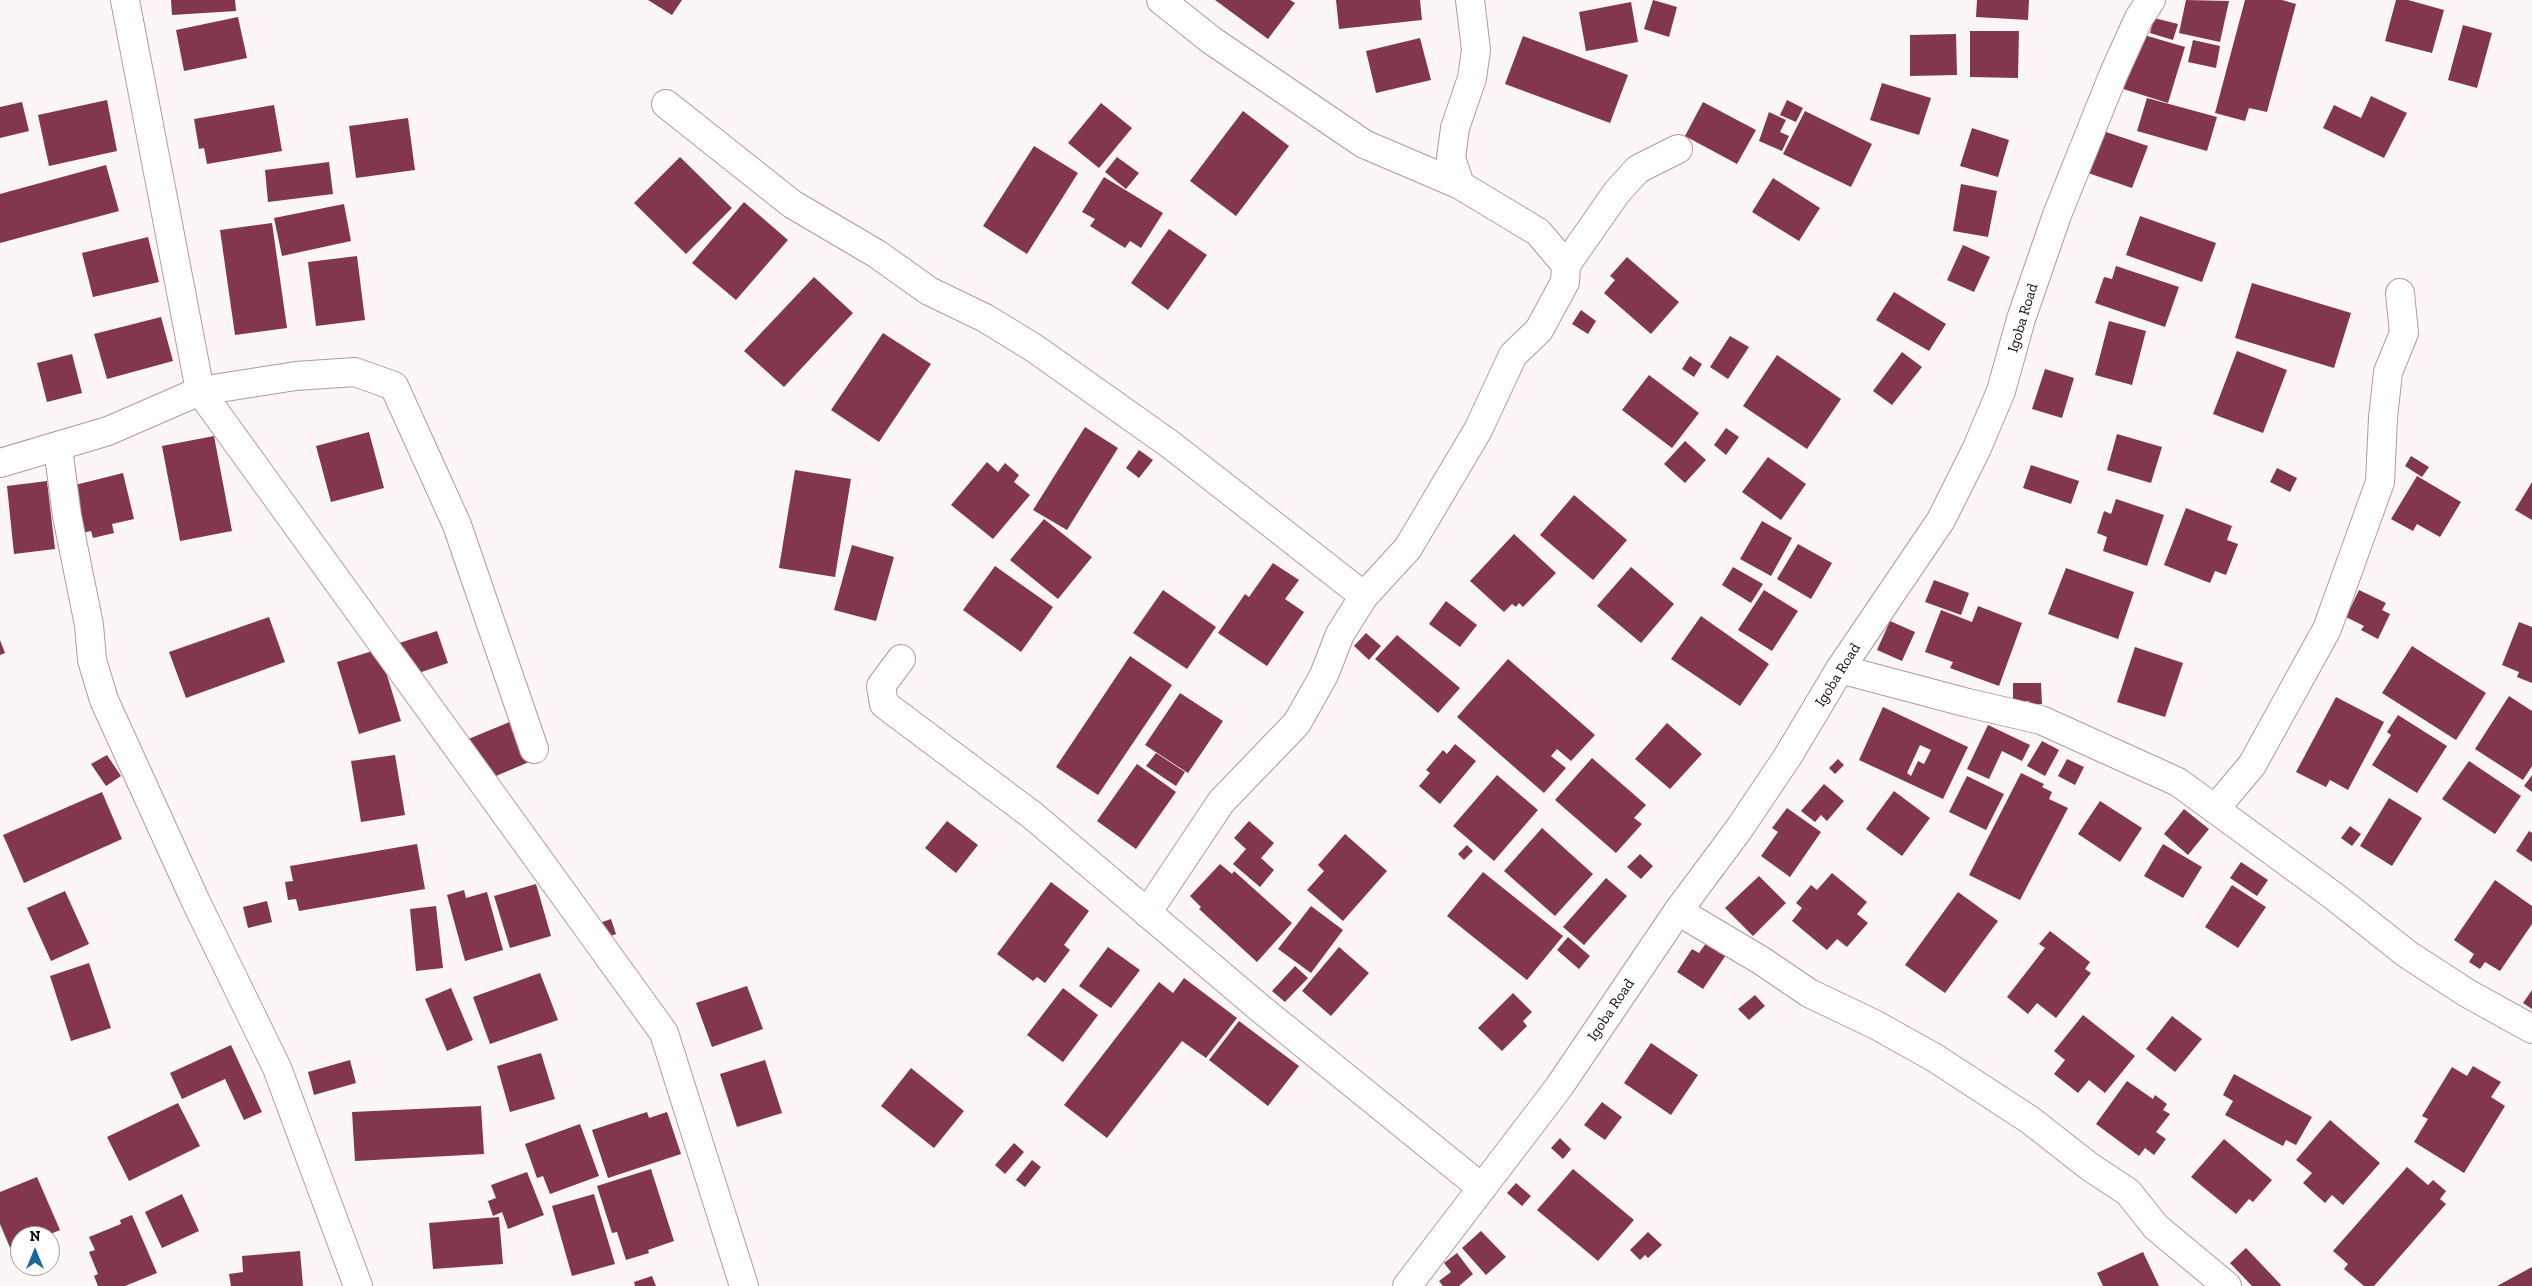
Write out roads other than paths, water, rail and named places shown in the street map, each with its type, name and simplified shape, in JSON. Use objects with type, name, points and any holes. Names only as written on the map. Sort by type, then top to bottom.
[{"type":"street","points":[[125,0],[200,391],[664,1033],[744,1286]]},
{"type":"street","points":[[1161,0],[1211,40],[1364,144],[1460,185],[1538,232],[1566,265]]},
{"type":"street","points":[[1460,185],[1451,158],[1455,128],[1472,78],[1476,50],[1470,0]]},
{"type":"street","name":"Igoba Road","points":[[1407,1286],[1559,1087],[1678,911],[1744,821],[1788,756],[1840,669],[1941,520],[1977,448],[2001,391],[2021,319],[2057,215],[2114,73],[2139,18],[2151,0]]},
{"type":"street","points":[[666,104],[792,204],[877,254],[929,292],[985,318],[1058,366],[1171,445],[1364,596]]},
{"type":"street","points":[[1147,913],[1222,802],[1297,723],[1324,675],[1340,634],[1364,596],[1408,548],[1443,492],[1478,430],[1513,355],[1539,330],[1565,282],[1566,265],[1616,192],[1638,170],[1678,149]]},
{"type":"street","points":[[2215,809],[2252,765],[2327,629],[2380,482],[2383,418],[2388,372],[2404,333],[2400,293]]},
{"type":"street","points":[[0,463],[58,448],[108,431],[200,391],[296,376],[355,372],[394,386],[457,526],[534,749]]},
{"type":"street","points":[[58,448],[68,516],[89,625],[92,660],[104,700],[196,902],[277,1068],[358,1286]]},
{"type":"street","points":[[901,659],[881,686],[884,704],[1032,815],[1261,1009],[1482,1188]]},
{"type":"street","points":[[1840,669],[1968,704],[2041,720],[2178,782],[2407,954],[2466,993],[2532,1029]]},
{"type":"street","points":[[1678,911],[1762,961],[1809,992],[1876,1025],[1935,1058],[2030,1120],[2090,1167],[2128,1192],[2156,1227],[2227,1286]]}]
